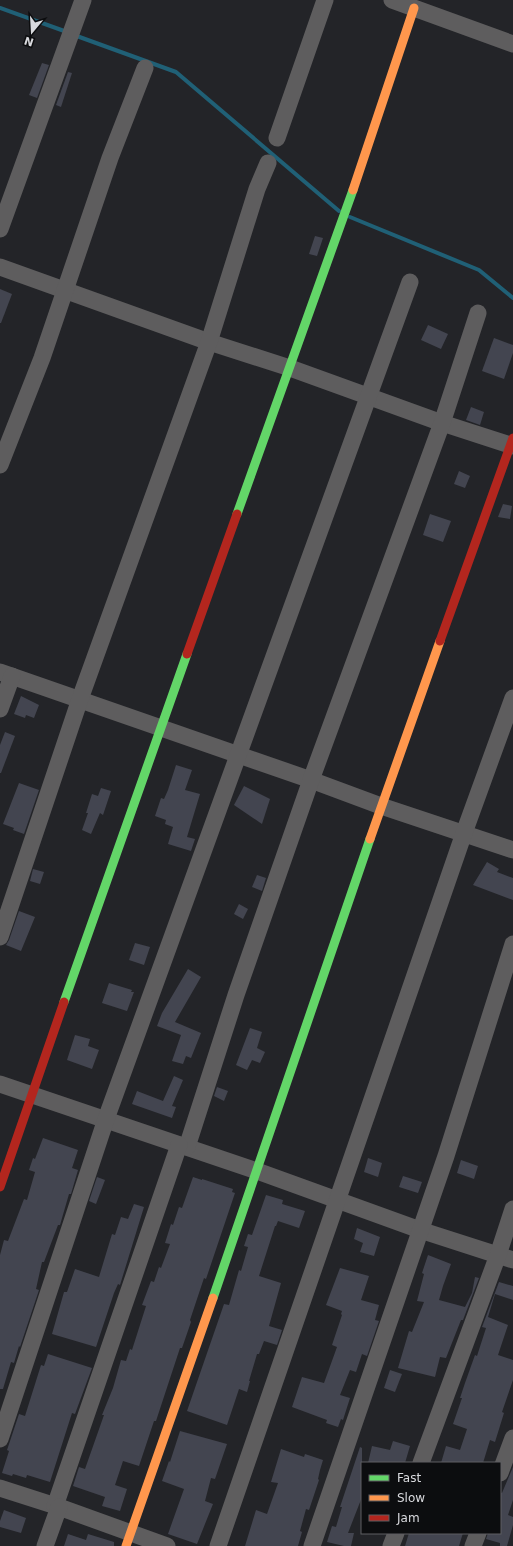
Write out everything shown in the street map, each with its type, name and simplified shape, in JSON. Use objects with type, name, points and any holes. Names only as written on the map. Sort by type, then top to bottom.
[{"type":"street","points":[[0,229],[72,26],[83,0]]},
{"type":"street","points":[[277,138],[325,0]]},
{"type":"street","points":[[392,0],[513,44]]},
{"type":"street","points":[[0,1187],[160,727],[356,183],[414,8]]},
{"type":"street","points":[[0,465],[42,358],[110,158],[145,68]]},
{"type":"street","points":[[0,938],[80,699],[209,342],[257,189],[268,163]]},
{"type":"street","points":[[0,267],[209,342],[290,368],[442,423],[512,443],[381,806],[257,1171],[128,1540]]},
{"type":"street","points":[[0,1439],[106,1119],[410,282]]},
{"type":"street","points":[[45,1546],[57,1506],[311,780],[442,423],[478,313]]},
{"type":"street","points":[[0,709],[6,674],[311,780],[381,806],[513,850]]},
{"type":"street","points":[[218,1546],[464,833],[513,698]]},
{"type":"street","points":[[312,1546],[446,1156],[513,944]]},
{"type":"street","points":[[0,1084],[338,1199],[420,1230],[506,1257]]},
{"type":"street","points":[[421,1462],[506,1257],[513,1209]]},
{"type":"street","points":[[501,1470],[513,1438]]},
{"type":"street","points":[[0,1488],[57,1506],[128,1540],[167,1546]]},
{"type":"street","points":[[392,1546],[396,1534]]},
{"type":"street","points":[[473,1546],[478,1534]]},
{"type":"building","points":[[42,63],[49,65],[37,98],[29,95]]},
{"type":"building","points":[[68,72],[72,73],[61,107],[56,105]]},
{"type":"building","points":[[315,236],[323,238],[317,256],[309,254]]},
{"type":"building","points":[[0,289],[12,294],[1,323],[0,323]]},
{"type":"building","points":[[428,325],[448,334],[441,349],[421,340]]},
{"type":"building","points":[[494,338],[513,345],[513,353],[504,379],[482,371]]},
{"type":"building","points":[[471,407],[484,412],[480,425],[466,420]]},
{"type":"building","points":[[459,471],[470,476],[465,488],[454,484]]},
{"type":"building","points":[[503,504],[512,506],[510,519],[498,517]]},
{"type":"building","points":[[430,514],[451,521],[443,542],[423,535]]},
{"type":"building","points":[[21,696],[39,705],[34,718],[26,715],[25,718],[14,714]]},
{"type":"building","points":[[5,732],[15,736],[0,773],[0,745]]},
{"type":"building","points":[[176,765],[192,770],[185,790],[200,794],[187,837],[195,839],[191,851],[168,844],[173,827],[165,824],[166,820],[155,816],[161,798],[164,799],[168,790]]},
{"type":"building","points":[[19,783],[39,790],[24,834],[3,824]]},
{"type":"building","points":[[244,786],[270,799],[262,824],[234,805]]},
{"type":"building","points":[[101,788],[111,791],[103,815],[100,813],[91,834],[82,830],[88,813],[86,813],[92,794],[98,796]]},
{"type":"building","points":[[487,862],[499,869],[497,872],[513,878],[513,900],[473,885]]},
{"type":"building","points":[[33,869],[44,872],[40,884],[30,881]]},
{"type":"building","points":[[257,875],[266,878],[262,891],[252,887]]},
{"type":"building","points":[[239,904],[248,909],[243,919],[234,914]]},
{"type":"building","points":[[19,911],[35,917],[21,951],[6,945]]},
{"type":"building","points":[[135,943],[150,947],[144,965],[129,960]]},
{"type":"building","points":[[188,969],[201,977],[175,1022],[201,1033],[191,1058],[186,1056],[183,1064],[172,1061],[181,1035],[157,1026],[162,1013]]},
{"type":"building","points":[[109,983],[132,990],[131,992],[134,992],[127,1011],[102,1003]]},
{"type":"building","points":[[250,1028],[262,1032],[257,1048],[265,1052],[260,1063],[252,1060],[247,1070],[236,1065]]},
{"type":"building","points":[[75,1035],[90,1039],[88,1046],[99,1050],[92,1069],[67,1060]]},
{"type":"building","points":[[174,1076],[183,1080],[172,1106],[176,1107],[172,1118],[132,1104],[137,1091],[163,1101]]},
{"type":"building","points":[[217,1087],[228,1091],[224,1101],[214,1096]]},
{"type":"building","points":[[43,1138],[78,1150],[72,1168],[78,1170],[60,1225],[58,1225],[44,1262],[42,1262],[36,1289],[39,1290],[20,1347],[19,1346],[14,1363],[11,1362],[3,1389],[0,1389],[0,1255],[4,1240],[8,1241],[24,1199],[27,1200],[35,1172],[29,1170]]},
{"type":"building","points":[[368,1158],[382,1163],[378,1177],[364,1172]]},
{"type":"building","points":[[461,1160],[478,1166],[474,1179],[457,1173]]},
{"type":"building","points":[[403,1176],[422,1182],[418,1193],[399,1187]]},
{"type":"building","points":[[97,1177],[105,1180],[96,1204],[89,1201]]},
{"type":"building","points":[[193,1177],[233,1189],[232,1192],[235,1193],[206,1279],[204,1278],[182,1348],[180,1348],[156,1421],[154,1421],[139,1466],[123,1461],[115,1485],[127,1489],[120,1511],[102,1506],[105,1497],[73,1486],[79,1467],[85,1469],[121,1360],[126,1361],[130,1349],[132,1350],[146,1306],[142,1305],[151,1281],[154,1282],[159,1267],[161,1268],[170,1244],[165,1243],[171,1224],[173,1225],[179,1207],[182,1208]]},
{"type":"building","points":[[266,1195],[283,1200],[282,1204],[305,1211],[299,1228],[278,1221],[275,1226],[259,1276],[281,1283],[269,1326],[282,1330],[277,1345],[264,1341],[259,1354],[257,1354],[247,1392],[239,1389],[227,1425],[187,1411],[224,1304],[229,1305],[239,1270],[241,1271],[248,1247],[244,1246],[248,1234],[252,1235]]},
{"type":"building","points":[[134,1204],[144,1207],[120,1285],[118,1284],[114,1293],[96,1347],[52,1334],[64,1292],[67,1292],[75,1269],[99,1277],[112,1234],[115,1235],[121,1217],[128,1219]]},
{"type":"building","points":[[357,1228],[380,1237],[374,1256],[360,1252],[363,1243],[354,1239]]},
{"type":"building","points":[[428,1255],[451,1264],[439,1300],[465,1307],[472,1293],[475,1277],[479,1278],[463,1320],[461,1320],[446,1358],[440,1357],[435,1377],[398,1368],[409,1331],[412,1332],[424,1302],[417,1301],[424,1274],[422,1273]]},
{"type":"building","points":[[340,1268],[369,1276],[361,1300],[379,1305],[375,1320],[379,1321],[367,1356],[362,1354],[356,1372],[350,1370],[340,1395],[350,1398],[343,1420],[341,1419],[338,1427],[326,1423],[327,1420],[292,1407],[302,1377],[324,1383],[337,1347],[332,1345],[342,1311],[326,1305]]},
{"type":"building","points":[[499,1282],[513,1286],[513,1300],[495,1294],[488,1317],[508,1325],[498,1355],[513,1360],[513,1380],[502,1412],[504,1413],[495,1442],[490,1440],[483,1462],[441,1462],[446,1446],[460,1450],[467,1429],[453,1424],[462,1398],[460,1398],[465,1383],[475,1355],[477,1356],[486,1328],[482,1327]]},
{"type":"building","points":[[48,1354],[92,1368],[75,1414],[72,1413],[50,1482],[27,1475],[26,1478],[13,1474],[12,1476],[2,1473],[9,1451],[7,1450],[19,1414],[25,1416],[41,1365],[44,1366]]},
{"type":"building","points":[[390,1370],[402,1374],[395,1392],[384,1388]]},
{"type":"building","points":[[180,1431],[227,1444],[215,1479],[211,1478],[205,1501],[213,1504],[197,1544],[168,1534],[184,1489],[162,1481]]},
{"type":"building","points":[[393,1441],[410,1446],[405,1462],[368,1462],[372,1446],[390,1450]]},
{"type":"building","points":[[360,1447],[362,1448],[361,1500],[348,1533],[354,1533],[351,1546],[327,1542],[332,1526],[336,1527],[342,1507],[340,1507]]},
{"type":"building","points":[[281,1449],[304,1457],[305,1454],[323,1460],[319,1480],[309,1510],[306,1509],[300,1531],[302,1532],[298,1546],[245,1546],[256,1510],[267,1514],[278,1483],[271,1482]]},
{"type":"building","points":[[513,1467],[513,1500],[508,1515],[513,1517],[513,1525],[507,1546],[500,1546],[500,1543],[486,1539],[488,1534],[501,1534],[502,1493]]},
{"type":"building","points":[[4,1510],[26,1518],[21,1533],[0,1527],[0,1521]]},
{"type":"building","points":[[68,1534],[86,1540],[88,1534],[114,1542],[114,1546],[64,1546]]},
{"type":"building","points":[[409,1534],[463,1534],[459,1546],[405,1546]]},
{"type":"waterway","points":[[0,8],[67,32]]},
{"type":"waterway","points":[[74,35],[176,72],[339,211]]},
{"type":"waterway","points":[[350,217],[479,270],[513,298]]},
{"type":"traffic: fast","points":[[237,514],[353,190]]},
{"type":"traffic: fast","points":[[64,1002],[187,654]]},
{"type":"traffic: fast","points":[[213,1298],[370,839]]},
{"type":"traffic: slow","points":[[353,190],[414,8]]},
{"type":"traffic: slow","points":[[370,839],[440,641]]},
{"type":"traffic: slow","points":[[126,1546],[213,1298]]},
{"type":"traffic: jam","points":[[440,641],[513,438]]},
{"type":"traffic: jam","points":[[187,654],[237,514]]},
{"type":"traffic: jam","points":[[0,1187],[64,1002]]}]
